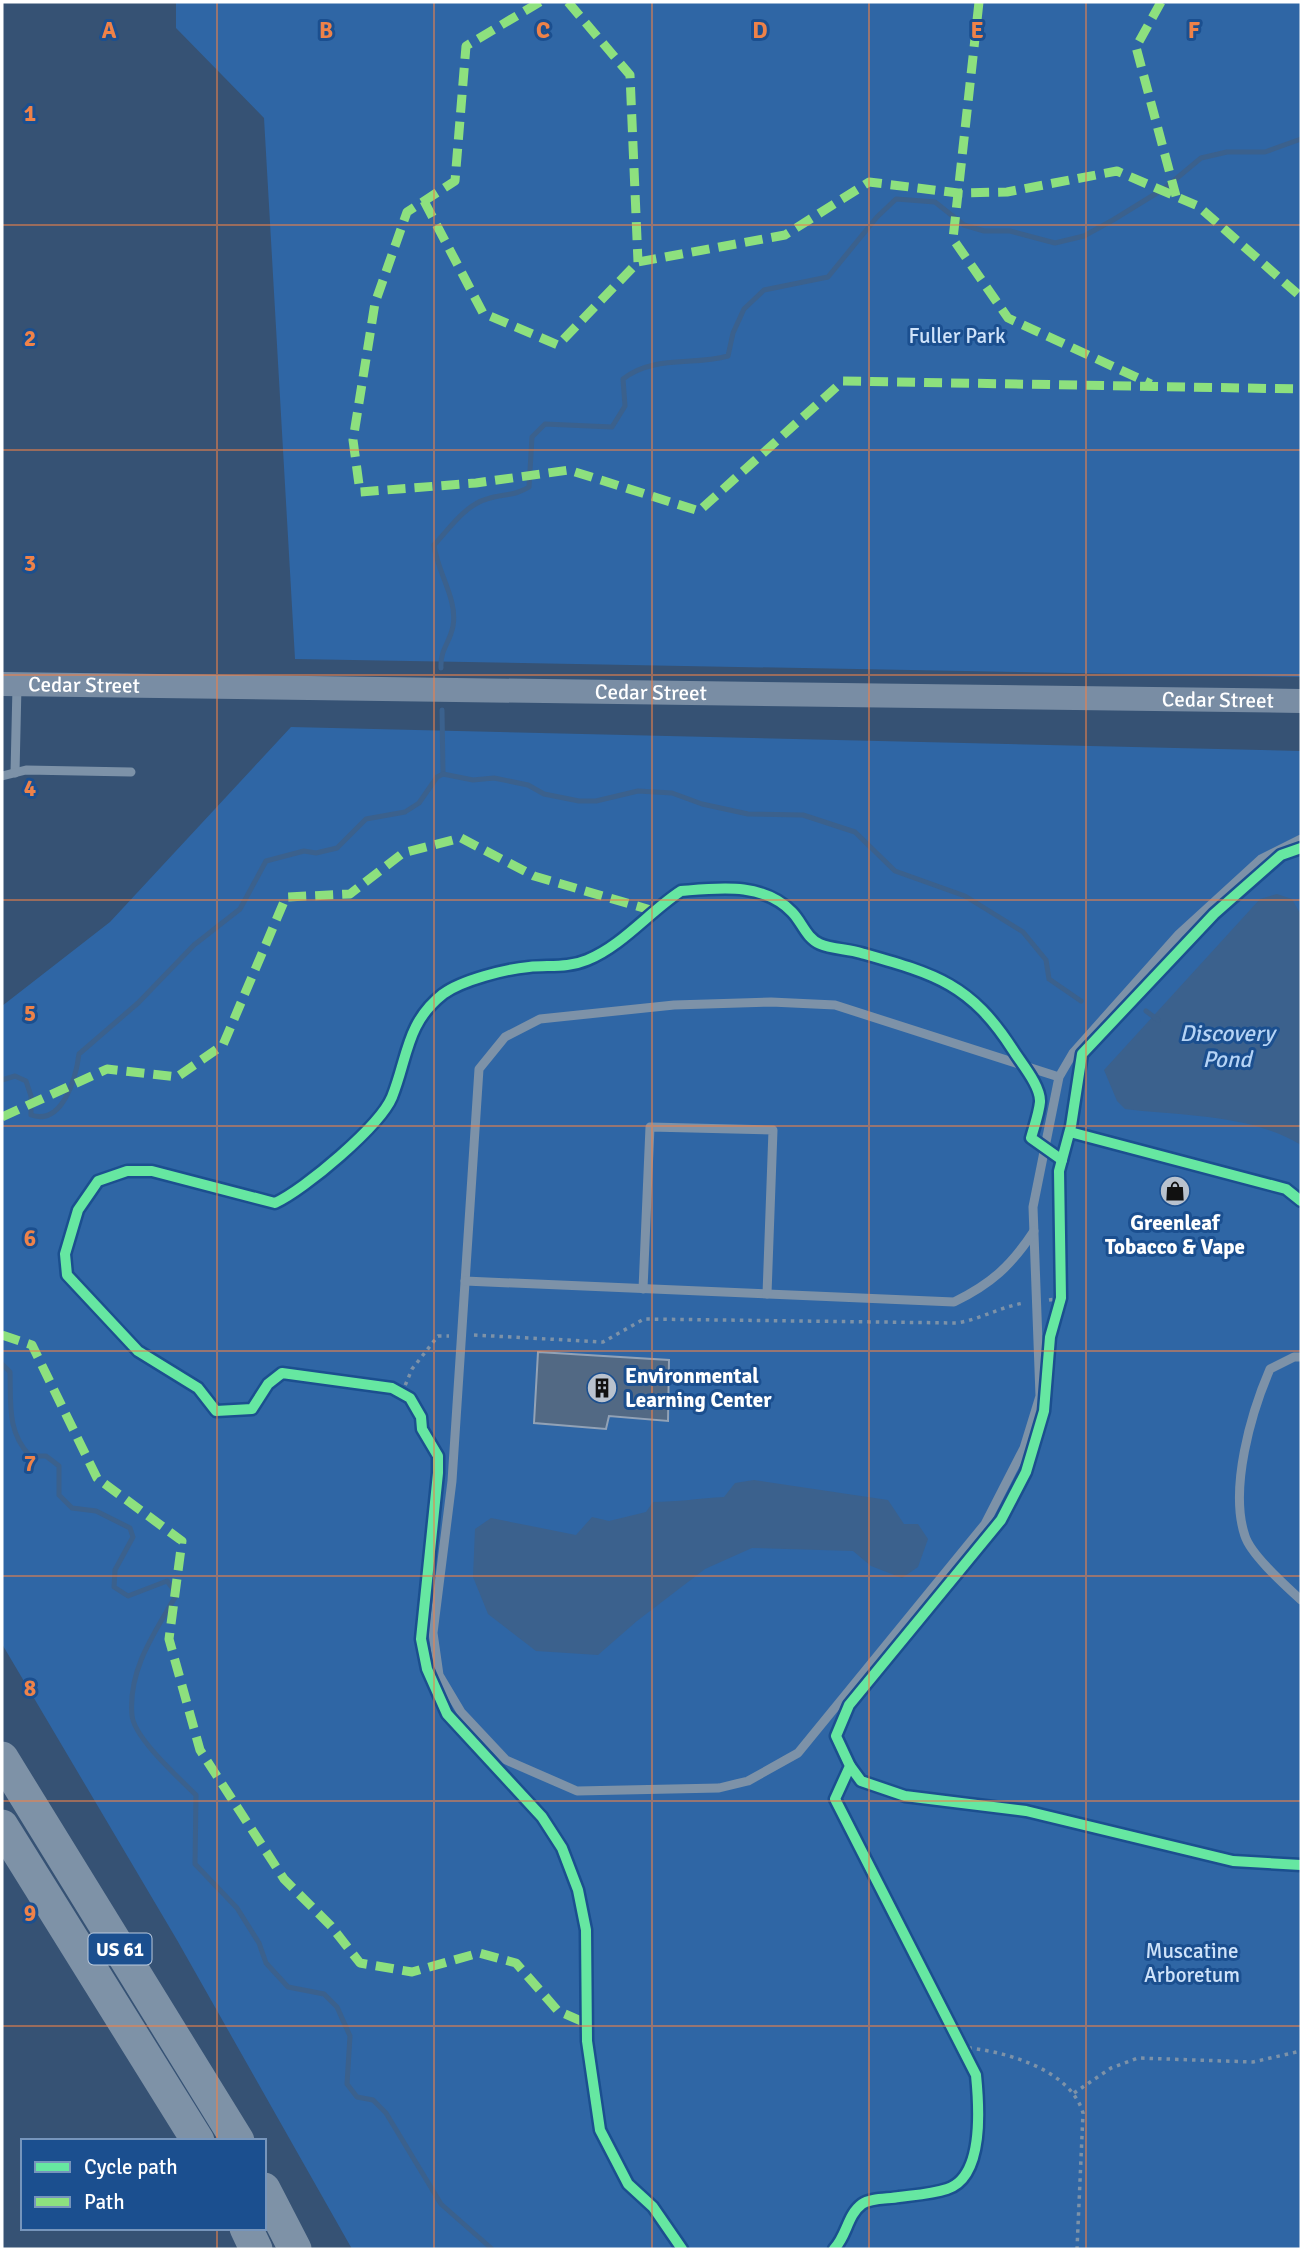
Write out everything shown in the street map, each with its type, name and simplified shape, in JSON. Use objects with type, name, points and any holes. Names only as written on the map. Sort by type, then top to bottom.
[{"type":"highway","name":"US 61","points":[[2,1758],[237,2139]]},
{"type":"highway","name":"US 61","points":[[2,1826],[197,2139]]},
{"type":"highway","points":[[266,2193],[295,2249]]},
{"type":"highway","points":[[247,2230],[256,2249]]},
{"type":"main road","name":"Cedar Street","points":[[9,684],[1301,701]]},
{"type":"lane","points":[[9,684],[15,773]]},
{"type":"lane","points":[[2,776],[15,773],[131,772]]},
{"type":"lane","points":[[1059,1077],[835,1005],[674,1005],[540,1019],[505,1037],[479,1069],[452,1481],[433,1633],[439,1675],[461,1712],[506,1760],[577,1791],[719,1788],[748,1781],[798,1753],[985,1524],[1024,1448],[1040,1396],[1033,1208],[1059,1077],[1073,1053],[1098,1022],[1179,934],[1261,859],[1301,839]]},
{"type":"lane","points":[[643,1289],[650,1127],[773,1130],[767,1294]]},
{"type":"lane","points":[[465,1281],[954,1302],[985,1287],[1016,1258],[1034,1231]]},
{"type":"lane","points":[[1301,1357],[1294,1357],[1270,1369],[1254,1405],[1238,1503],[1245,1539],[1301,1600]]},
{"type":"path","points":[[1057,1311],[1061,1285]]},
{"type":"path","points":[[401,1393],[412,1369],[438,1336],[603,1342],[644,1320],[957,1323],[983,1319],[1009,1306],[1061,1298]]},
{"type":"path","points":[[953,2035],[962,2052],[991,2049],[1060,2078],[1074,2093],[1083,2113],[1077,2249]]},
{"type":"path","points":[[1074,2093],[1111,2068],[1138,2058],[1253,2062],[1301,2050]]},
{"type":"green space","name":"Fuller Park","points":[[176,2],[1301,2],[1301,677],[295,659],[264,118],[176,28]]},
{"type":"green space","name":"Muscatine Arboretum","points":[[291,727],[1301,751],[1301,2249],[352,2249],[177,1940],[2,1644],[2,1006],[110,922]]},
{"type":"water","name":"Discovery Pond","points":[[1277,894],[1292,899],[1301,915],[1301,1145],[1260,1127],[1238,1122],[1125,1109],[1117,1101],[1104,1070],[1260,899]]},
{"type":"water","points":[[754,1480],[888,1500],[904,1524],[918,1524],[928,1539],[918,1567],[902,1578],[871,1566],[853,1551],[752,1548],[705,1569],[598,1655],[536,1651],[488,1614],[473,1577],[475,1529],[491,1518],[576,1535],[592,1517],[609,1521],[646,1512],[653,1502],[724,1497],[735,1483]]},
{"type":"building","name":"Environmental Learning Center","points":[[538,1352],[669,1360],[668,1421],[609,1416],[606,1429],[534,1423]]},
{"type":"waterway","points":[[441,668],[454,616],[434,545],[472,506],[529,487],[532,437],[545,424],[612,427],[625,406],[623,379],[647,367],[660,364],[728,356],[733,333],[744,309],[764,290],[828,277],[877,217],[896,199],[935,202],[964,225],[984,231],[1010,231],[1055,243],[1084,236],[1113,220],[1165,188],[1201,158],[1227,152],[1265,152],[1301,139]]},
{"type":"waterway","points":[[442,710],[443,774]]},
{"type":"waterway","points":[[2,1080],[15,1076],[26,1081],[31,1096],[31,1115],[52,1113],[66,1097],[75,1075],[79,1054],[138,1003],[194,945],[240,909],[266,861],[304,851],[316,853],[337,848],[366,819],[405,812],[419,803],[437,777],[443,774],[473,780],[494,778],[528,785],[544,794],[579,801],[596,801],[638,791],[672,793],[702,804],[748,814],[803,815],[855,832],[895,871],[965,896],[1023,932],[1046,960],[1049,979],[1081,1001]]},
{"type":"waterway","points":[[1146,1011],[1158,1020]]},
{"type":"waterway","points":[[2,1364],[10,1372],[12,1417],[17,1437],[30,1456],[46,1456],[59,1466],[59,1495],[72,1508],[96,1511],[130,1528],[133,1537],[115,1570],[114,1587],[128,1596],[167,1581],[177,1594],[152,1637],[139,1667],[134,1682],[132,1715],[134,1724],[148,1746],[196,1795],[195,1864],[237,1908],[259,1943],[266,1963],[288,1987],[324,1994],[337,2007],[350,2036],[347,2084],[357,2097],[373,2100],[386,2113],[441,2204],[492,2249]]},
{"type":"marked path","points":[[540,2],[466,46],[455,181],[407,212],[375,303],[353,440],[360,492],[476,483],[569,470],[699,511],[843,381],[1301,389]]},
{"type":"marked path","points":[[568,2],[630,75],[638,262]]},
{"type":"marked path","points":[[979,2],[953,239],[1008,318],[1151,384]]},
{"type":"marked path","points":[[1161,2],[1136,47],[1176,196]]},
{"type":"marked path","points":[[424,201],[483,313],[558,345],[638,262],[785,235],[869,182],[958,193],[1007,192],[1117,171],[1198,206],[1301,297]]},
{"type":"marked path","points":[[2,1117],[107,1069],[177,1077],[223,1045],[286,897],[350,894],[403,853],[461,838],[534,876],[654,911]]},
{"type":"marked path","points":[[2,1335],[32,1345],[97,1478],[182,1541],[169,1639],[200,1750],[284,1879],[331,1926],[360,1963],[412,1972],[479,1953],[516,1963],[558,2011],[586,2023]]},
{"type":"cycle path","points":[[834,2249],[853,2214],[865,2202],[935,2192],[959,2182],[974,2156],[978,2121],[976,2075],[835,1799],[850,1766],[836,1736],[849,1705],[1001,1520],[1026,1472],[1044,1411],[1050,1337],[1061,1298],[1059,1171],[1071,1126],[1082,1054],[1214,914],[1281,855],[1301,848]]},
{"type":"cycle path","points":[[682,2249],[653,2207],[628,2184],[600,2130],[587,2041],[586,1930],[578,1890],[562,1848],[542,1817],[447,1714],[427,1669],[421,1639],[438,1456],[422,1429],[421,1417],[410,1398],[392,1388],[282,1373],[268,1384],[252,1409],[216,1411],[198,1388],[138,1351],[67,1275],[65,1254],[78,1210],[98,1181],[127,1171],[152,1171],[275,1203],[322,1171],[373,1124],[392,1097],[415,1029],[431,1005],[443,994],[461,984],[509,970],[580,963],[612,946],[681,891],[725,888],[754,891],[780,902],[792,912],[811,938],[820,944],[910,968],[949,984],[966,995],[997,1027],[1037,1089],[1040,1102],[1031,1138],[1062,1160]]},
{"type":"cycle path","points":[[1070,1132],[1286,1189],[1301,1201]]},
{"type":"cycle path","points":[[850,1766],[861,1781],[905,1796],[1026,1811],[1233,1861],[1301,1865]]},
{"type":"place","name":"Greenleaf Tobacco & Vape","points":[[1175,1191]]},
{"type":"place","name":"Environmental Learning Center","points":[[602,1388]]}]
